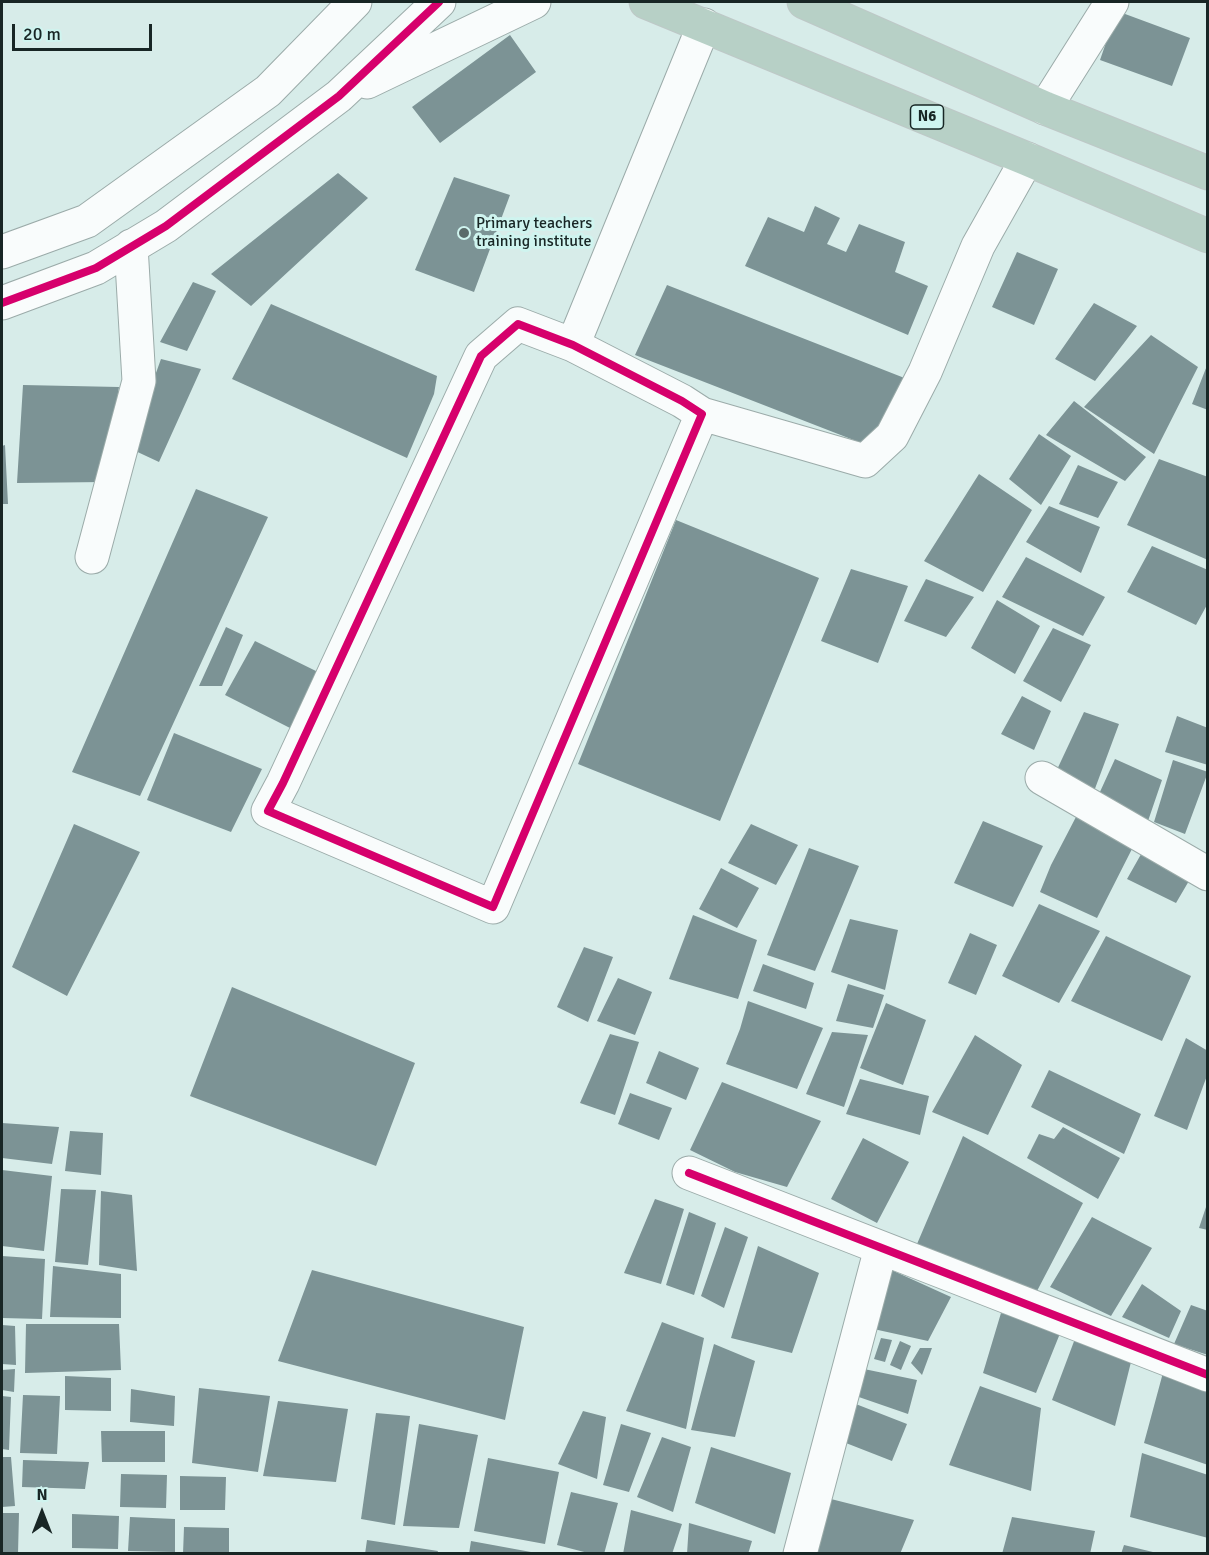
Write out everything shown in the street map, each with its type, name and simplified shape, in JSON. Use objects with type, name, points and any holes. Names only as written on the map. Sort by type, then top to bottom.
[{"type":"highway","name":"N6","points":[[646,2],[1208,236]]},
{"type":"highway","points":[[804,2],[1045,108],[1208,173]]},
{"type":"street","points":[[309,48],[320,2]]},
{"type":"street","points":[[2,252],[87,221],[268,91],[355,2]]},
{"type":"street","points":[[2,303],[96,268],[166,226],[339,96],[439,2]]},
{"type":"street","points":[[339,96],[534,2]]},
{"type":"street","points":[[1045,108],[1112,2]]},
{"type":"street","points":[[573,345],[704,25]]},
{"type":"street","points":[[702,414],[493,907],[268,811],[481,356],[518,324],[573,345],[702,414],[865,461],[892,436],[925,372],[978,246],[1027,159]]},
{"type":"street","points":[[92,557],[139,381],[131,246]]},
{"type":"street","points":[[1042,778],[1208,874]]},
{"type":"street","points":[[689,1173],[1208,1374]]},
{"type":"street","points":[[800,1554],[881,1248]]},
{"type":"building","points":[[1117,11],[1190,38],[1172,86],[1100,60]]},
{"type":"building","points":[[510,35],[536,72],[440,143],[412,107]]},
{"type":"building","points":[[338,173],[368,198],[251,306],[211,274]]},
{"type":"building","name":"Primary teachers training institute","points":[[454,177],[510,195],[474,292],[415,270]]},
{"type":"building","points":[[815,206],[840,218],[827,244],[846,252],[859,224],[905,242],[895,272],[928,286],[908,335],[745,266],[768,217],[804,232]]},
{"type":"building","points":[[1017,252],[1058,269],[1034,325],[992,307]]},
{"type":"building","points":[[193,282],[216,291],[187,351],[160,342]]},
{"type":"building","points":[[667,285],[907,379],[869,446],[635,355]]},
{"type":"building","points":[[1094,303],[1137,326],[1095,381],[1055,359]]},
{"type":"building","points":[[271,304],[437,376],[434,394],[407,458],[232,379]]},
{"type":"building","points":[[1151,335],[1198,367],[1154,454],[1084,407]]},
{"type":"building","points":[[161,359],[201,369],[159,462],[129,448]]},
{"type":"building","points":[[1208,363],[1208,410],[1192,404]]},
{"type":"building","points":[[23,385],[119,387],[104,482],[17,483]]},
{"type":"building","points":[[1074,401],[1146,457],[1125,481],[1046,435]]},
{"type":"building","points":[[1039,434],[1071,456],[1041,505],[1009,479]]},
{"type":"building","points":[[5,445],[8,504],[2,504],[2,446]]},
{"type":"building","points":[[1159,459],[1208,477],[1208,560],[1127,525]]},
{"type":"building","points":[[1078,465],[1118,482],[1098,518],[1059,504]]},
{"type":"building","points":[[979,474],[1032,510],[983,592],[924,561]]},
{"type":"building","points":[[196,489],[268,517],[140,796],[72,772]]},
{"type":"building","points":[[1049,506],[1100,527],[1081,573],[1026,542]]},
{"type":"building","points":[[676,520],[819,578],[720,821],[578,764]]},
{"type":"building","points":[[1152,546],[1208,570],[1208,603],[1196,625],[1127,592]]},
{"type":"building","points":[[1026,557],[1105,597],[1083,636],[1002,597]]},
{"type":"building","points":[[851,569],[908,586],[878,663],[821,641]]},
{"type":"building","points":[[926,579],[974,597],[946,637],[904,621]]},
{"type":"building","points":[[997,600],[1040,626],[1015,674],[971,648]]},
{"type":"building","points":[[226,627],[243,635],[222,686],[199,686]]},
{"type":"building","points":[[1053,628],[1091,645],[1061,702],[1023,681]]},
{"type":"building","points":[[255,641],[320,673],[290,728],[225,695]]},
{"type":"building","points":[[1022,696],[1051,711],[1034,750],[1001,734]]},
{"type":"building","points":[[1084,712],[1119,724],[1093,794],[1054,776]]},
{"type":"building","points":[[1177,716],[1208,728],[1208,765],[1165,752]]},
{"type":"building","points":[[174,733],[262,769],[231,832],[147,800]]},
{"type":"building","points":[[1115,759],[1162,780],[1148,821],[1099,794]]},
{"type":"building","points":[[1173,760],[1208,772],[1185,834],[1154,822]]},
{"type":"building","points":[[1077,815],[1134,845],[1097,918],[1040,892]]},
{"type":"building","points":[[983,821],[1043,846],[1013,907],[954,883]]},
{"type":"building","points":[[74,824],[140,852],[67,996],[12,967]]},
{"type":"building","points":[[751,824],[798,845],[776,885],[728,863]]},
{"type":"building","points":[[809,848],[859,866],[815,971],[767,955]]},
{"type":"building","points":[[1144,849],[1193,874],[1176,903],[1127,879]]},
{"type":"building","points":[[721,868],[759,888],[737,928],[699,909]]},
{"type":"building","points":[[1039,904],[1100,931],[1059,1003],[1002,976]]},
{"type":"building","points":[[693,915],[757,940],[738,999],[669,979]]},
{"type":"building","points":[[850,919],[898,930],[885,990],[831,972]]},
{"type":"building","points":[[970,933],[997,945],[976,995],[948,983]]},
{"type":"building","points":[[1106,936],[1191,976],[1162,1041],[1071,1001]]},
{"type":"building","points":[[584,947],[613,957],[588,1022],[557,1007]]},
{"type":"building","points":[[763,964],[814,983],[806,1009],[753,991]]},
{"type":"building","points":[[618,978],[652,992],[635,1035],[597,1021]]},
{"type":"building","points":[[848,984],[884,995],[873,1028],[836,1021]]},
{"type":"building","points":[[232,987],[415,1063],[376,1166],[190,1096]]},
{"type":"building","points":[[748,1001],[823,1028],[797,1089],[726,1064]]},
{"type":"building","points":[[886,1003],[926,1020],[903,1085],[860,1068]]},
{"type":"building","points":[[832,1032],[868,1035],[844,1107],[806,1094]]},
{"type":"building","points":[[610,1034],[639,1042],[615,1115],[580,1103]]},
{"type":"building","points":[[975,1035],[1022,1065],[988,1135],[932,1112]]},
{"type":"building","points":[[1186,1038],[1208,1051],[1208,1073],[1187,1130],[1154,1116]]},
{"type":"building","points":[[659,1051],[699,1068],[686,1100],[646,1083]]},
{"type":"building","points":[[1049,1070],[1141,1114],[1124,1154],[1031,1107]]},
{"type":"building","points":[[860,1079],[929,1096],[920,1135],[846,1114]]},
{"type":"building","points":[[722,1082],[821,1121],[787,1187],[735,1172],[690,1150]]},
{"type":"building","points":[[630,1093],[672,1108],[659,1140],[618,1124]]},
{"type":"building","points":[[2,1123],[59,1127],[52,1164],[2,1158]]},
{"type":"building","points":[[1063,1127],[1120,1158],[1098,1199],[1027,1158],[1039,1134],[1054,1139]]},
{"type":"building","points":[[70,1131],[103,1133],[101,1175],[65,1171]]},
{"type":"building","points":[[963,1136],[1083,1203],[1037,1291],[917,1244]]},
{"type":"building","points":[[863,1138],[909,1162],[877,1223],[831,1199]]},
{"type":"building","points":[[2,1170],[52,1176],[44,1251],[2,1246]]},
{"type":"building","points":[[61,1189],[96,1190],[88,1265],[55,1262]]},
{"type":"building","points":[[101,1191],[132,1195],[137,1271],[99,1265]]},
{"type":"building","points":[[655,1199],[684,1209],[661,1284],[624,1273]]},
{"type":"building","points":[[1208,1201],[1208,1230],[1199,1228]]},
{"type":"building","points":[[689,1212],[716,1223],[694,1295],[666,1285]]},
{"type":"building","points":[[1092,1217],[1152,1248],[1111,1316],[1050,1287]]},
{"type":"building","points":[[725,1227],[748,1237],[724,1308],[701,1296]]},
{"type":"building","points":[[758,1246],[819,1273],[792,1353],[731,1338]]},
{"type":"building","points":[[2,1256],[45,1259],[42,1319],[2,1318]]},
{"type":"building","points":[[53,1266],[121,1274],[121,1318],[50,1317]]},
{"type":"building","points":[[887,1268],[951,1297],[928,1341],[869,1328]]},
{"type":"building","points":[[312,1270],[524,1327],[505,1420],[278,1361]]},
{"type":"building","points":[[1142,1284],[1181,1311],[1169,1338],[1122,1317]]},
{"type":"building","points":[[1191,1305],[1208,1311],[1208,1355],[1174,1344]]},
{"type":"building","points":[[1001,1313],[1061,1331],[1036,1393],[983,1373]]},
{"type":"building","points":[[662,1322],[704,1338],[686,1429],[626,1411]]},
{"type":"building","points":[[26,1324],[119,1324],[121,1370],[25,1373]]},
{"type":"building","points":[[2,1325],[15,1326],[16,1365],[2,1364]]},
{"type":"building","points":[[1076,1336],[1132,1358],[1115,1426],[1052,1400]]},
{"type":"building","points":[[881,1338],[892,1340],[885,1362],[874,1359]]},
{"type":"building","points":[[900,1341],[911,1346],[901,1370],[890,1365]]},
{"type":"building","points":[[714,1344],[755,1361],[735,1437],[691,1430]]},
{"type":"building","points":[[920,1348],[932,1348],[922,1375],[911,1363]]},
{"type":"building","points":[[15,1369],[14,1392],[2,1390],[2,1370]]},
{"type":"building","points":[[864,1369],[917,1380],[908,1414],[853,1395]]},
{"type":"building","points":[[1164,1369],[1208,1385],[1208,1465],[1144,1443]]},
{"type":"building","points":[[65,1376],[111,1378],[111,1411],[65,1410]]},
{"type":"building","points":[[980,1386],[1041,1408],[1031,1491],[949,1465]]},
{"type":"building","points":[[199,1388],[270,1396],[258,1472],[192,1463]]},
{"type":"building","points":[[131,1389],[175,1396],[174,1426],[130,1422]]},
{"type":"building","points":[[23,1395],[60,1396],[57,1454],[20,1453]]},
{"type":"building","points":[[2,1396],[11,1397],[9,1450],[2,1449]]},
{"type":"building","points":[[843,1399],[907,1424],[892,1461],[828,1436]]},
{"type":"building","points":[[278,1401],[348,1409],[336,1482],[263,1476]]},
{"type":"building","points":[[583,1411],[606,1417],[597,1479],[558,1464]]},
{"type":"building","points":[[376,1413],[410,1416],[395,1525],[361,1519]]},
{"type":"building","points":[[419,1424],[478,1435],[459,1528],[403,1526]]},
{"type":"building","points":[[621,1424],[651,1433],[629,1492],[603,1485]]},
{"type":"building","points":[[101,1431],[165,1431],[165,1462],[102,1462]]},
{"type":"building","points":[[662,1437],[691,1447],[673,1512],[637,1497]]},
{"type":"building","points":[[711,1447],[791,1473],[775,1534],[695,1503]]},
{"type":"building","points":[[1142,1453],[1208,1475],[1208,1538],[1130,1517]]},
{"type":"building","points":[[2,1457],[11,1457],[15,1506],[2,1507]]},
{"type":"building","points":[[488,1458],[559,1472],[545,1544],[474,1531]]},
{"type":"building","points":[[23,1460],[89,1462],[85,1489],[22,1487]]},
{"type":"building","points":[[121,1474],[167,1475],[166,1508],[120,1507]]},
{"type":"building","points":[[180,1476],[226,1477],[225,1510],[180,1510]]},
{"type":"building","points":[[571,1492],[618,1503],[604,1554],[592,1554],[557,1545]]},
{"type":"building","points":[[831,1499],[914,1520],[900,1554],[809,1554]]},
{"type":"building","points":[[631,1510],[682,1524],[672,1554],[623,1554]]},
{"type":"building","points":[[2,1513],[19,1513],[18,1554],[2,1553]]},
{"type":"building","points":[[72,1514],[119,1516],[118,1549],[72,1548]]},
{"type":"building","points":[[130,1517],[175,1519],[175,1552],[128,1551]]},
{"type":"building","points":[[1012,1517],[1095,1531],[1090,1554],[1002,1554]]},
{"type":"building","points":[[689,1523],[752,1541],[748,1554],[687,1554]]},
{"type":"building","points":[[184,1527],[229,1528],[229,1554],[183,1554]]},
{"type":"building","points":[[367,1540],[438,1551],[437,1554],[365,1554]]},
{"type":"building","points":[[471,1541],[531,1552],[531,1554],[469,1554]]},
{"type":"building","points":[[1124,1545],[1157,1553],[1121,1554]]},
{"type":"cycle path","points":[[2,303],[96,268],[166,226],[339,96],[439,2]]},
{"type":"cycle path","points":[[518,324],[573,345],[682,401],[702,414],[493,907],[268,811],[481,356],[518,324]]},
{"type":"cycle path","points":[[689,1173],[1208,1375]]},
{"type":"place","name":"Primary teachers training institute","points":[[464,233]]}]
